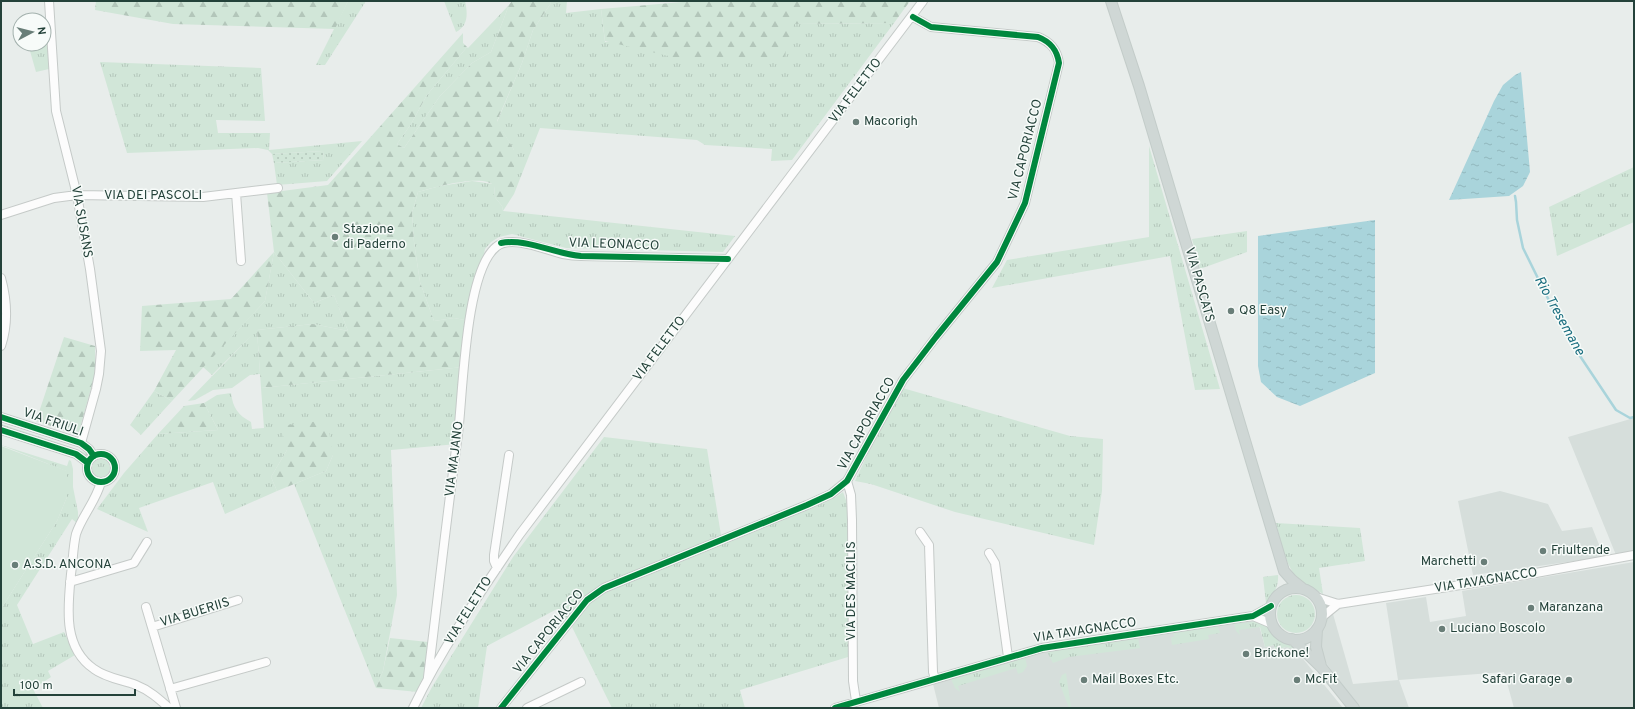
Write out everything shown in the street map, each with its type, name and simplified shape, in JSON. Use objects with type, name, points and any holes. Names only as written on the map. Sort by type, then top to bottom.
[{"type":"main road","name":"VIA PASCATS","points":[[1111,1],[1139,86],[1284,571],[1302,588]]},
{"type":"main road","name":"VIA PASCATS","points":[[1279,594],[1284,571]]},
{"type":"main road","points":[[1302,588],[1316,597],[1321,606],[1322,617],[1316,629],[1310,636],[1301,639],[1292,639],[1277,631],[1272,624],[1270,615],[1272,606],[1279,594],[1286,590],[1302,588]]},
{"type":"main road","points":[[1316,629],[1317,654],[1322,668]]},
{"type":"main road","points":[[1292,639],[1322,668],[1354,708]]},
{"type":"street","name":"VIA SUSANS","points":[[49,1],[56,111],[77,195],[90,269],[101,351],[100,374],[81,443]]},
{"type":"street","name":"VIA FELETTO","points":[[413,708],[448,644],[520,534],[923,1]]},
{"type":"street","name":"VIA CAPORIACCO","points":[[501,708],[594,593],[626,578],[807,505],[831,494],[847,481],[903,380],[996,262],[1015,226],[1025,203],[1030,186],[1059,63],[1057,52],[1053,46],[1038,36],[930,27],[913,16]]},
{"type":"street","name":"VIA DEI PASCOLI","points":[[1,216],[54,198],[77,195],[202,197],[278,188]]},
{"type":"street","points":[[236,193],[242,261]]},
{"type":"street","name":"VIA LEONACCO","points":[[501,243],[518,242],[564,254],[581,256],[728,259]]},
{"type":"street","name":"VIA MAJANO","points":[[427,682],[459,425],[466,344],[474,299],[482,270],[492,251],[501,243]]},
{"type":"street","points":[[1,278],[6,304],[1,346]]},
{"type":"street","name":"VIA FRIULI","points":[[1,417],[81,443],[89,449],[94,456]]},
{"type":"street","name":"VIA FRIULI","points":[[1,430],[76,454],[88,463]]},
{"type":"street","points":[[98,454],[106,455],[110,457],[115,464],[115,473],[109,480],[101,482],[90,476],[87,468],[88,463],[94,456],[98,454]]},
{"type":"street","points":[[497,568],[494,555],[508,455]]},
{"type":"street","name":"VIA DES MACILIS","points":[[847,481],[851,495],[852,681],[856,702]]},
{"type":"street","points":[[101,482],[98,492],[76,535],[70,582],[68,612],[69,628],[83,659],[93,669],[144,689],[168,708]]},
{"type":"street","points":[[920,532],[929,545],[933,672],[935,679]]},
{"type":"street","points":[[70,582],[134,563],[146,542]]},
{"type":"street","points":[[989,553],[995,563],[1008,657]]},
{"type":"street","name":"VIA TAVAGNACCO","points":[[1316,597],[1338,604],[1525,575],[1634,555]]},
{"type":"street","name":"VIA BUERIIS","points":[[152,627],[238,600]]},
{"type":"street","points":[[1322,617],[1338,604]]},
{"type":"street","name":"VIA TAVAGNACCO","points":[[835,708],[1042,648],[1253,616],[1272,606]]},
{"type":"street","points":[[146,607],[176,708]]},
{"type":"street","points":[[1253,616],[1272,624]]},
{"type":"street","points":[[170,689],[266,662]]},
{"type":"street","points":[[527,708],[581,682]]},
{"type":"shaded area","points":[[1634,418],[1634,551],[1616,555],[1568,437]]},
{"type":"shaded area","points":[[1500,491],[1548,504],[1562,531],[1592,527],[1604,557],[1473,575],[1458,501]]},
{"type":"shaded area","points":[[1634,562],[1634,708],[1514,708],[1504,672],[1399,680],[1409,708],[1360,708],[1323,659],[1320,640],[1321,632],[1328,618],[1333,614],[1353,684],[1398,680],[1386,603],[1426,597],[1430,622],[1466,616],[1462,591]]},
{"type":"shaded area","points":[[1253,621],[1259,625],[1265,647],[1274,645],[1275,650],[1286,647],[1295,649],[1343,708],[939,708],[933,684],[1034,654]]},
{"type":"green space","points":[[96,1],[348,1],[335,29],[173,24],[95,10]]},
{"type":"green space","points":[[348,1],[366,1],[325,65],[316,65]]},
{"type":"green space","points":[[444,1],[465,1],[467,15],[465,23],[456,32]]},
{"type":"green space","points":[[512,1],[550,1],[551,3],[533,30],[522,63],[497,121],[514,150],[514,194],[503,211],[502,206],[494,196],[495,187],[490,183],[470,181],[458,182],[418,192],[412,213],[414,242],[420,282],[434,321],[454,318],[470,321],[463,367],[261,388],[257,330],[313,324],[348,331],[334,295],[314,303],[274,252],[267,193],[328,185],[463,33],[463,43],[467,47],[427,95],[411,124],[397,144],[404,148],[440,96],[472,63],[491,52],[509,5]]},
{"type":"green space","points":[[550,1],[567,1],[566,13],[601,9],[605,42],[794,24],[894,23],[792,160],[771,161],[772,149],[705,145],[697,140],[540,128],[514,194],[514,150],[497,122],[522,63],[533,30],[551,3]]},
{"type":"green space","points":[[694,1],[910,1],[894,23],[794,24],[783,61],[677,58],[605,41],[601,9]]},
{"type":"green space","points":[[509,5],[491,52],[472,63],[440,96],[404,148],[397,144],[411,124],[427,95],[467,47],[468,48]]},
{"type":"green space","points":[[30,52],[48,52],[49,69],[36,72]]},
{"type":"green space","points":[[100,62],[261,68],[265,121],[216,120],[218,133],[270,133],[269,150],[362,141],[327,181],[277,185],[274,163],[324,160],[323,151],[272,154],[268,150],[258,148],[127,153]]},
{"type":"green space","points":[[1149,146],[1220,389],[1195,390],[1170,256],[992,288],[1007,260],[1149,237]]},
{"type":"green space","points":[[323,151],[324,160],[274,163],[272,154]]},
{"type":"green space","points":[[1634,167],[1634,222],[1557,256],[1549,207]]},
{"type":"green space","points":[[472,181],[493,184],[495,186],[494,196],[502,206],[503,211],[735,236],[723,252],[566,248],[512,234],[499,237],[491,242],[485,249],[470,321],[454,318],[434,321],[420,282],[414,242],[412,213],[418,192],[440,186]]},
{"type":"green space","points":[[1247,231],[1247,252],[1200,269],[1192,239]]},
{"type":"green space","points":[[274,252],[314,303],[334,295],[348,331],[313,324],[257,330],[260,374],[250,375],[232,388],[213,390],[195,400],[188,401],[252,335],[212,375],[203,367],[265,301]]},
{"type":"green space","points":[[274,252],[265,301],[172,401],[154,391],[176,350],[140,351],[142,306],[231,299]]},
{"type":"green space","points":[[64,337],[95,346],[95,374],[78,435],[36,421]]},
{"type":"green space","points":[[463,367],[457,444],[391,450],[397,595],[383,671],[376,688],[294,484],[326,471],[333,455],[287,450],[271,477],[277,491],[225,514],[213,482],[139,508],[148,532],[97,509],[124,473],[158,434],[218,430],[204,403],[217,395],[231,393],[233,403],[239,414],[251,422],[252,429],[264,428],[261,388]]},
{"type":"green space","points":[[899,387],[1070,436],[1103,439],[1102,491],[1094,545],[955,512],[871,484],[855,481]]},
{"type":"green space","points":[[154,391],[172,401],[141,435],[130,425]]},
{"type":"green space","points":[[204,403],[218,430],[158,434],[184,406]]},
{"type":"green space","points":[[327,420],[333,455],[326,471],[277,491],[271,477],[287,450],[280,426]]},
{"type":"green space","points":[[1,424],[68,446],[88,454],[88,456],[1,427]]},
{"type":"green space","points":[[604,437],[707,449],[721,535],[597,588],[584,598],[568,620],[557,609],[487,646],[478,708],[421,708],[432,687],[513,557]]},
{"type":"green space","points":[[1,445],[67,466],[69,460],[71,461],[73,469],[73,487],[78,512],[78,524],[72,519],[17,605],[33,644],[64,632],[75,655],[48,671],[51,677],[33,689],[43,708],[1,708],[1,609],[57,521],[67,497],[66,471]]},
{"type":"green space","name":"A.S.D. ANCONA","points":[[1,446],[67,471],[67,497],[57,521],[1,609]]},
{"type":"green space","points":[[97,459],[105,459],[110,464],[108,475],[105,477],[97,477],[92,472],[92,464]]},
{"type":"green space","points":[[843,492],[847,503],[848,534],[848,657],[740,690],[745,708],[612,708],[572,627],[587,605],[601,593],[836,497]]},
{"type":"green space","points":[[1276,523],[1360,528],[1365,561],[1319,568],[1323,594],[1302,582],[1292,571],[1282,547]]},
{"type":"green space","points":[[1278,575],[1278,583],[1275,590],[1266,603],[1263,577]]},
{"type":"green space","points":[[1292,595],[1300,595],[1310,600],[1314,607],[1314,621],[1310,628],[1300,633],[1292,633],[1282,628],[1280,625],[1277,618],[1277,610],[1282,600],[1285,598]]},
{"type":"green space","points":[[1258,621],[1271,627],[1282,639],[1295,649],[1286,647],[1275,650],[1274,645],[1265,647],[1260,627],[1239,630],[1240,635],[1236,631],[1234,624]]},
{"type":"green space","points":[[1218,626],[1220,633],[1208,635],[1209,639],[1172,645],[1171,637],[1174,637],[1173,633]]},
{"type":"green space","points":[[390,638],[428,642],[423,682],[418,692],[376,688],[383,671]]},
{"type":"green space","points":[[1138,638],[1140,648],[1069,657],[1053,663],[1047,652]]},
{"type":"green space","points":[[1025,657],[1027,666],[1023,672],[1018,674],[1016,668],[958,686],[960,692],[955,688],[951,679]]},
{"type":"green space","points":[[1066,673],[1071,707],[1074,708],[1069,708],[1059,682],[1062,675]]},
{"type":"water","points":[[1521,72],[1530,172],[1523,186],[1509,196],[1449,200],[1494,101],[1503,85]]},
{"type":"water","points":[[1375,220],[1375,373],[1300,406],[1277,397],[1261,382],[1258,366],[1258,236]]},
{"type":"waterway","name":"Rio Tresemane","points":[[1515,196],[1517,220],[1523,248],[1566,335],[1616,410],[1630,418],[1634,417]]},
{"type":"cycle path","points":[[501,708],[587,600],[604,588],[807,505],[831,494],[847,481],[903,380],[997,262],[1025,203],[1059,63],[1057,54],[1050,44],[1038,37],[931,27],[913,17]]},
{"type":"cycle path","points":[[501,243],[511,242],[530,244],[571,255],[581,256],[728,259]]},
{"type":"cycle path","points":[[1,417],[81,443],[89,449],[94,456]]},
{"type":"cycle path","points":[[1,430],[76,454],[88,463]]},
{"type":"cycle path","points":[[101,454],[111,458],[115,468],[111,478],[101,482],[91,478],[87,468],[91,458],[101,454]]},
{"type":"cycle path","points":[[835,708],[1042,648],[1253,616],[1271,606]]},
{"type":"place","name":"Macorigh","points":[[856,122]]},
{"type":"place","name":"Stazione di Paderno","points":[[335,237]]},
{"type":"place","name":"Q8 Easy","points":[[1231,311]]},
{"type":"place","name":"Friultende","points":[[1543,551]]},
{"type":"place","name":"Marchetti","points":[[1484,562]]},
{"type":"place","name":"A.S.D. ANCONA","points":[[15,565]]},
{"type":"place","name":"Maranzana","points":[[1531,608]]},
{"type":"place","name":"Luciano Boscolo","points":[[1442,629]]},
{"type":"place","name":"Brickone!","points":[[1246,654]]},
{"type":"place","name":"Mail Boxes Etc.","points":[[1084,680]]},
{"type":"place","name":"McFit","points":[[1297,680]]},
{"type":"place","name":"Safari Garage","points":[[1569,680]]}]
